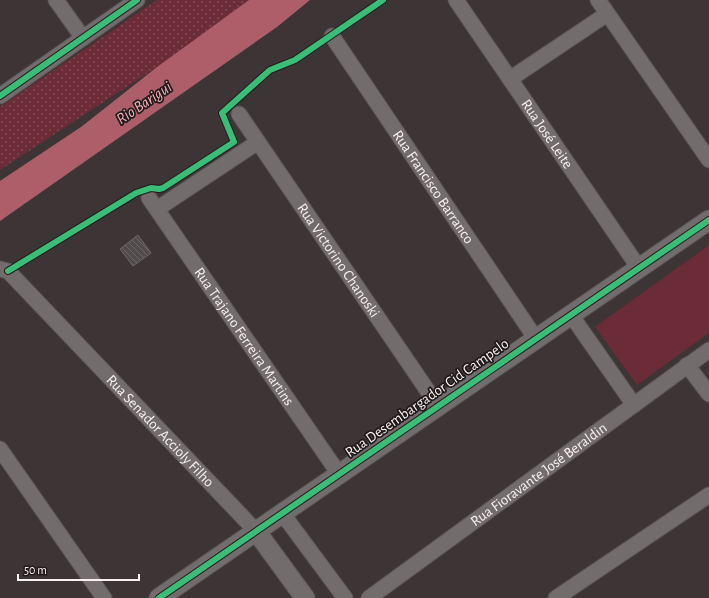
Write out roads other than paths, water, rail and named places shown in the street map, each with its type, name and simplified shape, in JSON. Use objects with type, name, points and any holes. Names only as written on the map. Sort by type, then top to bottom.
[{"type":"street","points":[[56,0],[83,38]]},
{"type":"street","points":[[0,96],[137,0]]},
{"type":"street","name":"Rua José Leite","points":[[456,0],[639,268]]},
{"type":"street","points":[[598,0],[709,160]]},
{"type":"street","points":[[510,79],[607,14]]},
{"type":"street","name":"Rua Francisco Barranco","points":[[332,36],[536,339]]},
{"type":"street","name":"Rua Victorino Chanoski","points":[[239,114],[438,406]]},
{"type":"street","name":"Rua Trajano Ferreira Martins","points":[[258,142],[153,204],[339,474]]},
{"type":"street","name":"Rua Desembargador Cid Campelo","points":[[159,598],[709,220]]},
{"type":"street","name":"Rua Senador Accioly Filho","points":[[4,270],[256,531],[305,598]]},
{"type":"street","points":[[571,315],[634,405]]},
{"type":"street","name":"Rua Fioravante José Beraldin","points":[[369,598],[709,350]]},
{"type":"street","points":[[687,366],[709,394]]},
{"type":"street","points":[[0,450],[104,598]]},
{"type":"street","points":[[556,598],[709,495]]},
{"type":"street","points":[[282,513],[345,598]]},
{"type":"water","name":"Rio Barigui","points":[[249,0],[310,0],[277,27],[0,221],[0,181],[81,127],[157,67]]}]
